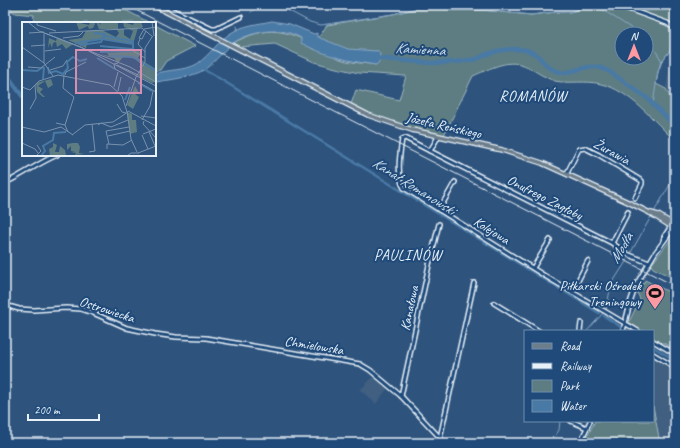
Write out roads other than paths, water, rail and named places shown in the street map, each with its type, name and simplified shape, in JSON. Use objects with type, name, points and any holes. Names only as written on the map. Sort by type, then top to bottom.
[{"type":"main road","name":"Józefa Reńskiego","points":[[153,5],[364,113],[402,127],[438,137],[514,154],[542,163],[567,173],[674,226]]},
{"type":"street","points":[[162,5],[212,29],[216,29],[241,17]]},
{"type":"street","points":[[616,5],[667,23],[675,28]]},
{"type":"street","points":[[430,151],[438,137]]},
{"type":"street","name":"Onufrego Zagłoby","points":[[403,138],[410,140],[612,243],[628,254],[649,263]]},
{"type":"street","name":"Kolejowa","points":[[403,138],[399,175],[401,182],[408,191],[636,330]]},
{"type":"street","name":"Żurawia","points":[[567,173],[579,149],[585,148],[642,181],[635,198]]},
{"type":"street","points":[[5,183],[19,177],[38,164],[55,156]]},
{"type":"street","points":[[439,210],[455,182]]},
{"type":"street","points":[[612,243],[628,212]]},
{"type":"street","name":"Kanałowa","points":[[401,396],[439,224]]},
{"type":"street","points":[[623,330],[634,290],[664,237],[674,226]]},
{"type":"street","points":[[534,268],[550,240]]},
{"type":"street","points":[[572,292],[588,261]]},
{"type":"street","points":[[440,438],[474,283]]},
{"type":"street","points":[[494,303],[537,330]]},
{"type":"street","name":"Ostrowiecka","points":[[5,305],[26,310],[81,309],[127,328],[155,334]]},
{"type":"street","points":[[580,330],[581,323]]},
{"type":"street","name":"Chmielowska","points":[[155,334],[176,337],[206,338],[360,364],[370,370],[401,396],[445,443]]},
{"type":"street","points":[[654,342],[675,354]]},
{"type":"street","points":[[654,355],[673,366]]},
{"type":"street","points":[[573,422],[587,428]]},
{"type":"street","points":[[580,443],[590,422]]},
{"type":"water","points":[[272,21],[290,24],[314,34],[317,33],[317,36],[320,38],[348,49],[377,50],[380,53],[379,62],[376,65],[337,57],[310,48],[301,43],[301,38],[293,34],[281,31],[267,31],[248,35],[233,43],[209,66],[200,72],[172,80],[156,82],[156,74],[187,68],[197,64],[226,36],[240,28]]},
{"type":"waterway","points":[[251,12],[260,5]]},
{"type":"waterway","points":[[278,5],[310,22],[321,25],[393,14],[427,6],[454,10],[482,10],[531,15],[569,12],[588,5]]},
{"type":"waterway","points":[[601,5],[603,10],[628,26]]},
{"type":"waterway","points":[[669,5],[675,16]]},
{"type":"waterway","points":[[237,26],[238,30]]},
{"type":"waterway","points":[[654,48],[662,61],[675,44]]},
{"type":"waterway","name":"Kamienna","points":[[374,58],[432,63],[456,62],[477,59],[487,54],[502,50],[527,50],[537,55],[548,67],[556,71],[564,73],[588,67],[599,67],[610,72],[647,98],[675,126]]},
{"type":"waterway","points":[[653,104],[661,61]]},
{"type":"waterway","name":"Kanał Romanowski","points":[[203,67],[206,71],[215,76]]},
{"type":"waterway","name":"Kamienna","points":[[5,72],[22,96]]},
{"type":"waterway","name":"Kanał Romanowski","points":[[217,77],[599,313]]},
{"type":"waterway","name":"Modła","points":[[654,212],[675,176]]},
{"type":"waterway","name":"Modła","points":[[630,254],[652,215]]},
{"type":"waterway","name":"Modła","points":[[606,310],[611,285],[629,257]]},
{"type":"waterway","name":"Modła","points":[[588,330],[604,312]]},
{"type":"waterway","name":"Kanał Romanowski","points":[[604,316],[621,327]]},
{"type":"waterway","name":"Kanał Romanowski","points":[[654,348],[675,360]]},
{"type":"waterway","name":"Modła","points":[[551,443],[559,430],[560,422]]},
{"type":"railway","points":[[126,5],[675,286]]},
{"type":"place","name":"Piłkarski Ośrodek Treningowy","points":[[655,310]]},
{"type":"district","name":"ROMANÓW","points":[[533,96]]},
{"type":"district","name":"PAULINÓW","points":[[408,255]]}]
